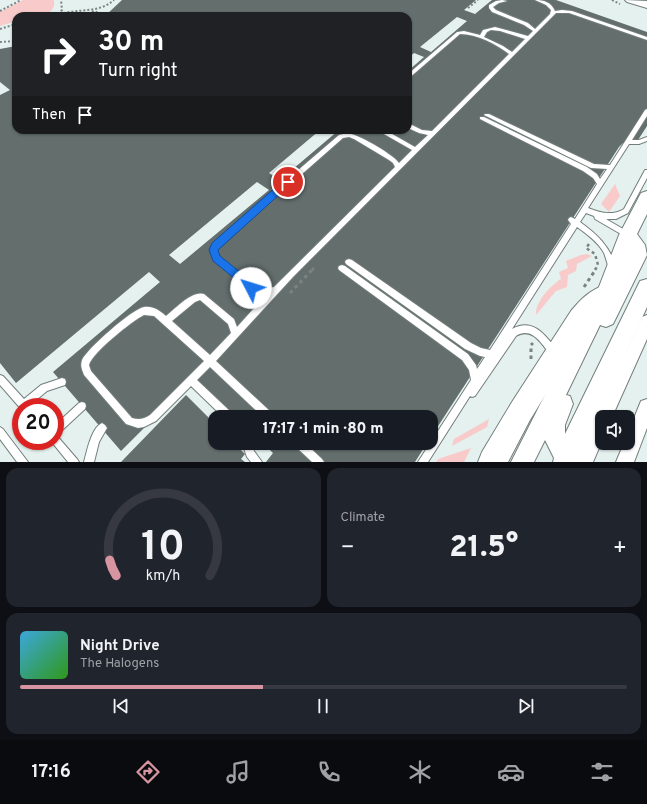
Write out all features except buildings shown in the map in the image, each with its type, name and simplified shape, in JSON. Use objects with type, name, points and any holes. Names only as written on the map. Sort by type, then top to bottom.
[{"type":"main road","points":[[492,462],[521,411],[584,311],[590,305],[600,286]]},
{"type":"street","points":[[631,0],[647,5]]},
{"type":"street","points":[[522,462],[600,286],[647,197]]},
{"type":"street","points":[[572,460],[559,446],[555,438],[554,422],[638,257],[639,253],[636,245],[628,235]]},
{"type":"street","points":[[572,460],[647,287]]},
{"type":"street","points":[[607,410],[647,322]]},
{"type":"street","points":[[625,462],[647,407]]},
{"type":"street","points":[[572,460],[595,431]]},
{"type":"lane","points":[[537,0],[550,6],[553,10],[552,13]]},
{"type":"lane","points":[[505,1],[496,2],[491,6],[491,8],[494,11],[529,26],[535,31]]},
{"type":"lane","points":[[262,410],[210,361],[153,311],[143,311],[138,313],[92,352],[86,361],[85,370],[129,421],[134,424],[147,422],[210,361],[277,290],[552,13],[562,11],[570,12],[647,39]]},
{"type":"lane","points":[[481,38],[485,31],[494,28],[528,38]]},
{"type":"lane","points":[[412,74],[459,33],[469,33],[504,48],[512,54]]},
{"type":"lane","points":[[423,462],[647,112]]},
{"type":"lane","points":[[600,184],[590,172],[484,117],[593,166],[611,167]]},
{"type":"lane","points":[[412,127],[420,132],[432,133]]},
{"type":"lane","points":[[387,134],[416,150]]},
{"type":"lane","points":[[277,290],[266,292],[251,288],[216,258],[214,250],[215,246],[341,136],[349,135],[356,137],[391,158],[396,162],[398,168]]},
{"type":"lane","points":[[627,142],[639,142],[647,139]]},
{"type":"lane","points":[[628,235],[585,210],[609,217],[622,214],[626,211],[647,172]]},
{"type":"lane","points":[[571,220],[594,235],[610,257],[600,286]]},
{"type":"lane","points":[[349,262],[468,346],[480,352],[492,354]]},
{"type":"lane","points":[[342,268],[465,357],[473,368],[475,381]]},
{"type":"lane","points":[[166,322],[192,299],[201,296],[231,322],[235,334]]},
{"type":"lane","points":[[427,462],[513,333],[522,328],[528,328],[540,335],[556,356]]},
{"type":"lane","points":[[0,379],[17,398]]},
{"type":"lane","points":[[191,381],[222,410]]},
{"type":"lane","points":[[33,398],[44,388],[62,382]]},
{"type":"lane","points":[[64,423],[82,406]]},
{"type":"lane","points":[[89,462],[95,440],[102,428]]},
{"type":"lane","points":[[0,432],[23,462]]},
{"type":"lane","points":[[64,450],[74,462]]},
{"type":"lane","points":[[249,450],[250,454],[257,462]]},
{"type":"lane","points":[[306,450],[319,462]]},
{"type":"path","points":[[0,11],[21,0]]},
{"type":"path","points":[[60,12],[62,10],[61,0]]},
{"type":"path","points":[[72,12],[94,11],[107,6],[114,0]]},
{"type":"path","points":[[468,8],[478,0]]},
{"type":"path","points":[[0,29],[12,25]]},
{"type":"path","points":[[0,42],[12,41]]},
{"type":"path","points":[[594,235],[586,248],[595,254],[600,286]]},
{"type":"path","points":[[528,365],[532,356],[531,345],[540,335]]},
{"type":"shaded area","points":[[23,0],[54,0],[54,6],[48,12],[12,12],[12,22],[0,26],[0,12]]},
{"type":"shaded area","points":[[615,184],[620,196],[609,212],[601,204]]},
{"type":"shaded area","points":[[587,254],[592,256],[577,264],[576,271],[568,275],[567,287],[556,291],[536,315],[538,305],[544,295],[561,279],[559,272],[568,268],[566,261]]},
{"type":"shaded area","points":[[489,419],[487,427],[452,446],[454,439]]},
{"type":"shaded area","points":[[471,448],[464,462],[436,462],[438,459]]},
{"type":"route","points":[[251,288],[216,258],[214,254],[215,246],[288,182]]}]
